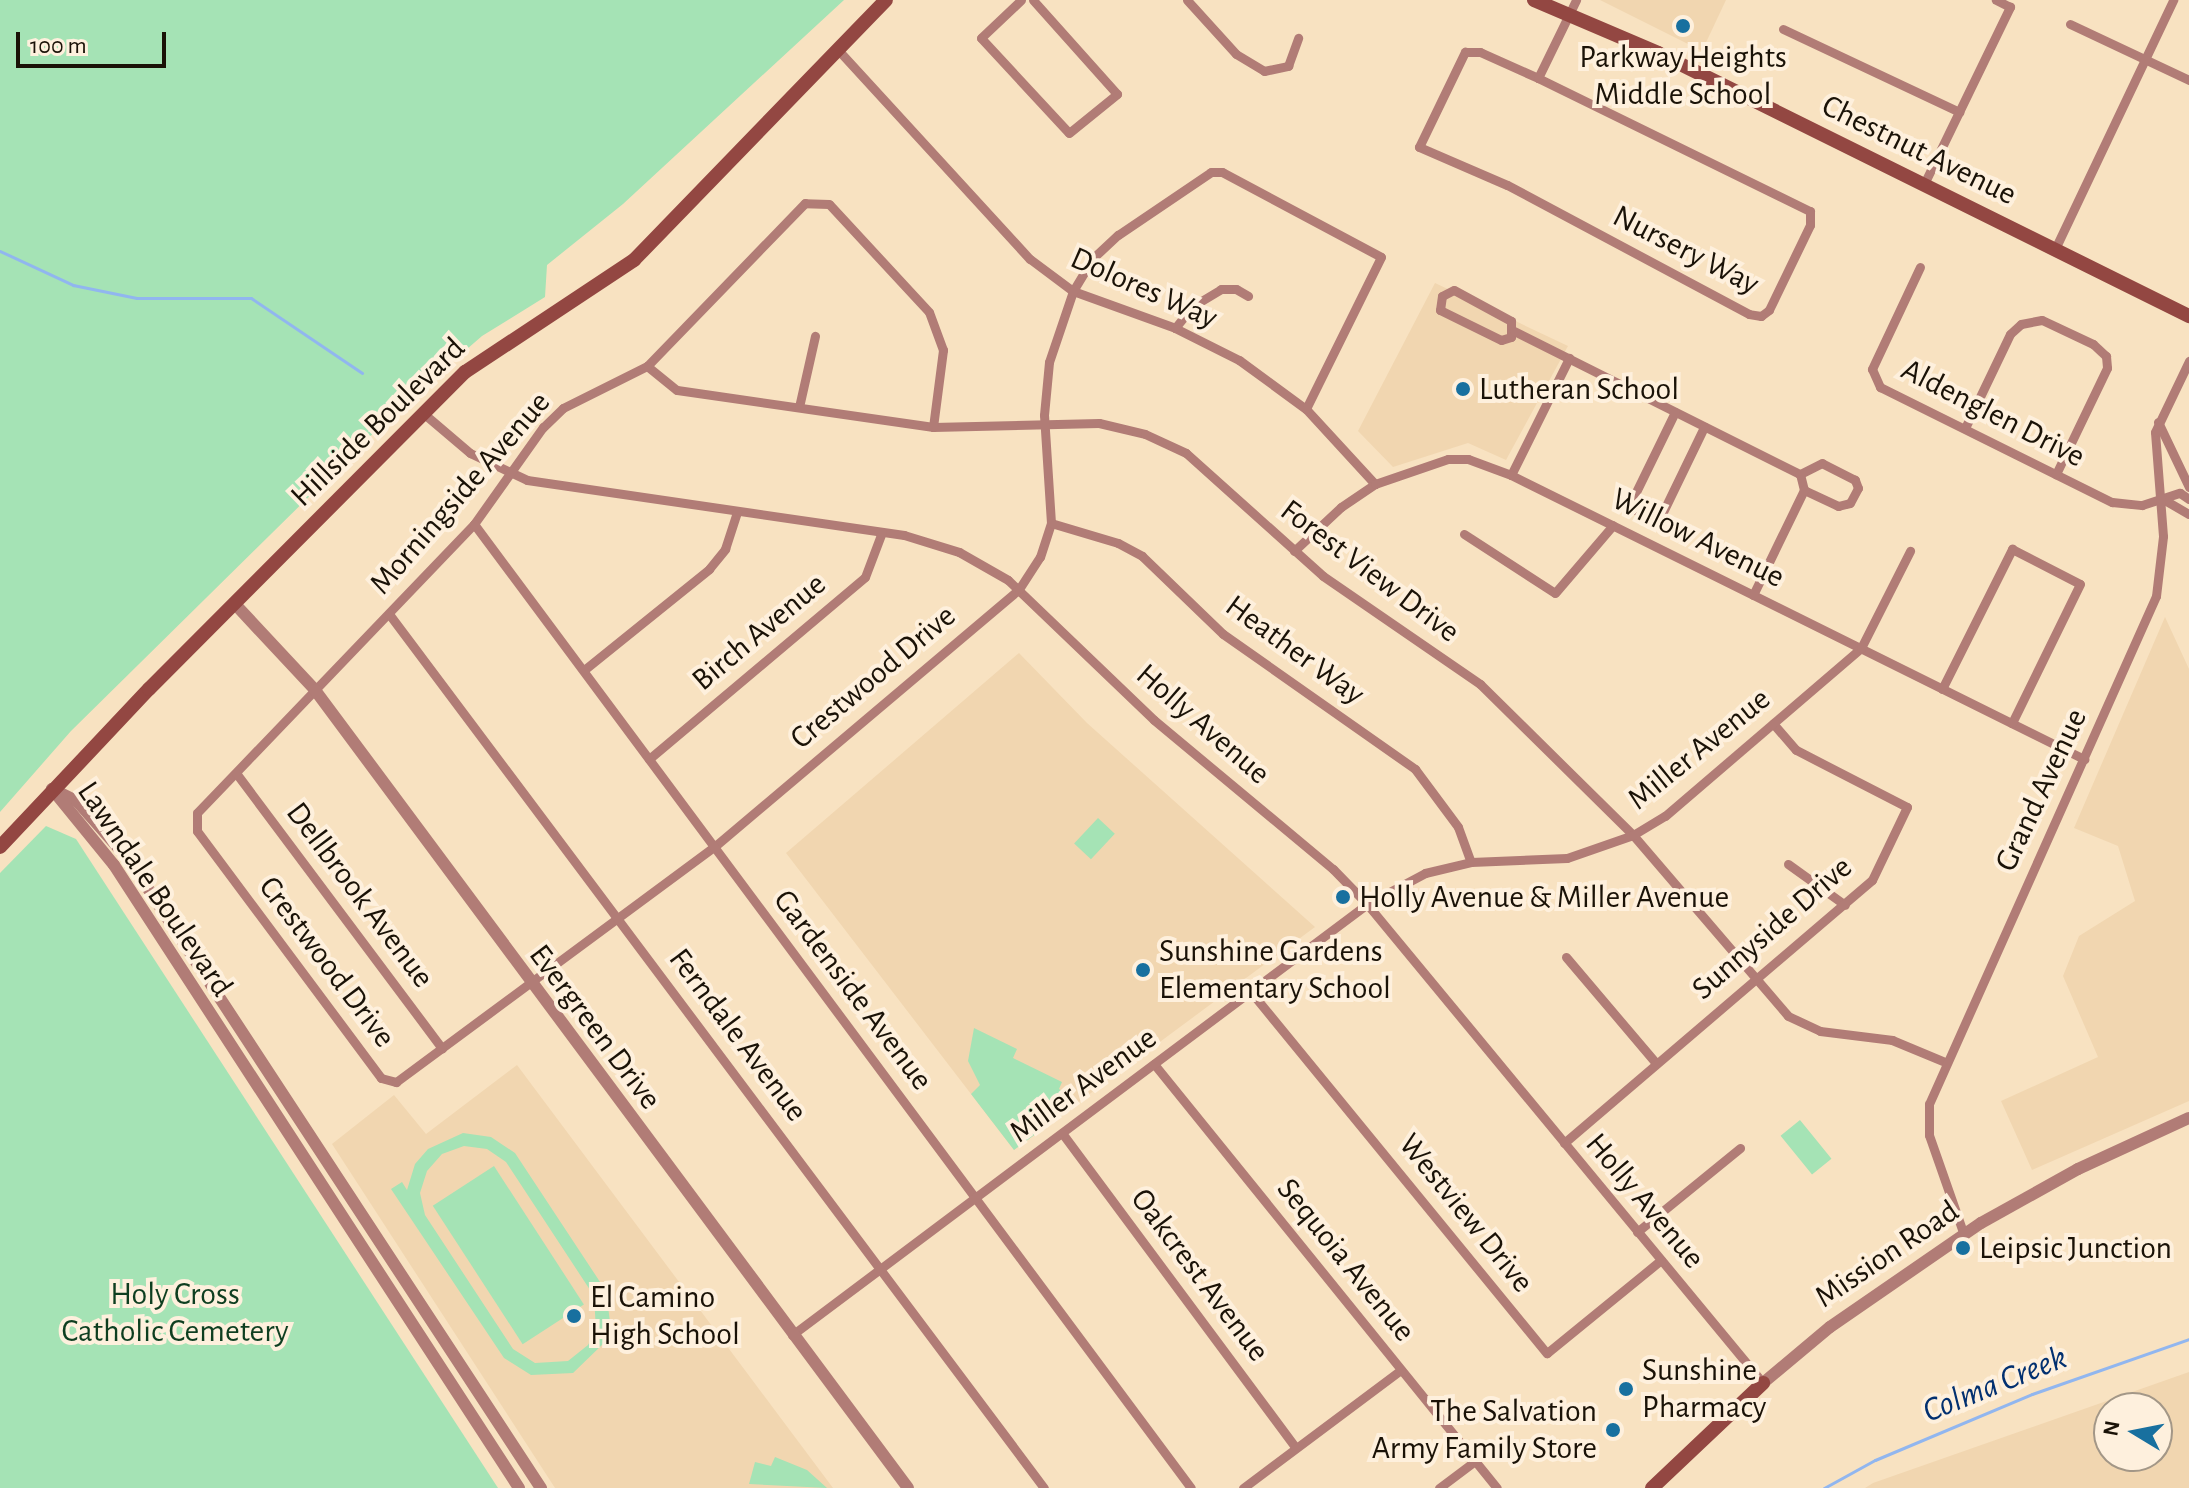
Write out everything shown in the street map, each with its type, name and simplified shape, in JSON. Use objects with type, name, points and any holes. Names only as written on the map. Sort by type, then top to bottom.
[{"type":"main road","name":"Hillside Boulevard","points":[[0,847],[52,789],[423,413],[487,355],[634,260],[840,52],[886,0]]},
{"type":"main road","name":"Chestnut Avenue","points":[[1534,0],[1925,182],[2189,316]]},
{"type":"main road","name":"Mission Road","points":[[1652,1488],[1763,1383]]},
{"type":"street","points":[[1021,0],[981,38],[1069,133],[1117,94],[1033,0]]},
{"type":"street","points":[[1187,0],[1236,54],[1264,71],[1288,66],[1298,38]]},
{"type":"street","points":[[1538,78],[1576,0]]},
{"type":"street","points":[[1925,182],[2010,7],[1996,0]]},
{"type":"street","points":[[2055,249],[2173,0]]},
{"type":"street","points":[[2070,24],[2189,80]]},
{"type":"street","points":[[1783,29],[1959,112]]},
{"type":"street","name":"Dolores Way","points":[[840,52],[1030,259],[1073,291],[1175,328],[1239,360],[1306,409],[1375,484]]},
{"type":"street","name":"Nursery Way","points":[[1465,52],[1480,52],[1538,78],[1810,211],[1810,225],[1766,313],[1749,314],[1507,185],[1419,147],[1465,52]]},
{"type":"street","name":"Crestwood Drive","points":[[236,773],[197,813],[197,831],[381,1078],[396,1082],[714,847],[1019,589],[1040,557],[1051,523],[1043,426],[1049,362],[1073,291],[1093,258],[1118,235],[1202,175],[1222,172],[1381,257],[1306,409]]},
{"type":"street","name":"Morningside Avenue","points":[[236,773],[474,524],[509,474],[563,408],[647,366],[805,203],[822,201],[929,312],[940,331],[943,350],[933,427]]},
{"type":"street","name":"Aldenglen Drive","points":[[1920,267],[1872,375],[1880,387],[2122,505],[2180,493],[2189,499]]},
{"type":"street","points":[[1175,328],[1193,306],[1221,289],[1236,289],[1248,296]]},
{"type":"street","points":[[1514,331],[1501,340],[1451,318],[1440,310],[1442,296],[1454,290],[1511,321],[1514,331],[1800,474],[1804,490],[1753,595]]},
{"type":"street","points":[[1965,428],[2010,334],[2021,324],[2042,320],[2093,344],[2106,356],[2107,368],[2056,474]]},
{"type":"street","points":[[799,407],[815,336]]},
{"type":"street","points":[[1511,475],[1569,358]]},
{"type":"street","name":"Grand Avenue","points":[[1964,1235],[1929,1135],[1929,1104],[1945,1062],[2156,596],[2162,565],[2161,498],[2153,443],[2158,422],[2189,361]]},
{"type":"street","name":"Forest View Drive","points":[[647,366],[677,390],[933,427],[1099,423],[1145,434],[1186,453],[1294,551],[1480,684],[1633,835],[1788,1016],[1803,1025],[1892,1040],[1945,1062]]},
{"type":"street","points":[[1675,412],[1633,498],[1635,510],[1649,517],[1662,514],[1704,427]]},
{"type":"street","name":"Holly Avenue","points":[[423,413],[462,448],[509,474],[550,486],[882,532],[959,552],[1019,589],[1154,720],[1333,869],[1367,904],[1763,1383]]},
{"type":"street","points":[[2158,422],[2189,487]]},
{"type":"street","name":"Willow Avenue","points":[[1294,551],[1341,507],[1375,484],[1458,459],[1511,475],[2084,759]]},
{"type":"street","points":[[1800,474],[1822,463],[1855,480],[1858,488],[1850,503],[1838,506],[1804,490]]},
{"type":"street","points":[[2161,498],[2189,514]]},
{"type":"street","points":[[584,670],[709,569],[725,549],[737,512]]},
{"type":"street","name":"Heather Way","points":[[1051,523],[1104,537],[1142,556],[1223,634],[1415,769],[1450,813],[1471,862]]},
{"type":"street","name":"Gardenside Avenue","points":[[474,524],[1191,1488]]},
{"type":"street","points":[[1464,534],[1555,593],[1613,525]]},
{"type":"street","name":"Birch Avenue","points":[[649,759],[865,577],[882,532]]},
{"type":"street","points":[[1942,689],[2012,549],[2080,584],[2012,723]]},
{"type":"street","points":[[1861,648],[1910,551]]},
{"type":"street","name":"Evergreen Drive","points":[[234,603],[315,690],[908,1488]]},
{"type":"street","name":"Ferndale Avenue","points":[[389,614],[1044,1488]]},
{"type":"street","name":"Miller Avenue","points":[[792,1335],[1367,904],[1425,873],[1471,862],[1567,858],[1633,835],[1665,816],[1861,648]]},
{"type":"street","name":"Sunnyside Drive","points":[[1564,1143],[1872,880],[1907,807],[1796,750],[1773,724]]},
{"type":"street","name":"Dellbrook Avenue","points":[[236,773],[442,1048]]},
{"type":"street","name":"Lawndale Boulevard","points":[[52,789],[114,865],[519,1488]]},
{"type":"street","name":"Lawndale Boulevard","points":[[52,789],[77,801],[130,861],[541,1488]]},
{"type":"street","points":[[1788,864],[1845,905]]},
{"type":"street","points":[[1566,957],[1656,1063]]},
{"type":"street","name":"Westview Drive","points":[[1251,992],[1547,1353],[1661,1260]]},
{"type":"street","name":"Sequoia Avenue","points":[[1154,1064],[1497,1488]]},
{"type":"street","name":"Mission Road","points":[[1763,1383],[1827,1329],[1964,1235],[2078,1169],[2189,1118]]},
{"type":"street","name":"Oakcrest Avenue","points":[[1062,1133],[1296,1448]]},
{"type":"street","points":[[1637,1232],[1740,1148]]},
{"type":"street","points":[[1243,1488],[1401,1370]]},
{"type":"street","points":[[1439,1488],[1475,1461]]},
{"type":"shaded area","name":"Parkway Heights Middle School","points":[[1600,0],[1726,0],[1702,51]]},
{"type":"shaded area","name":"Lutheran School","points":[[1435,283],[1568,346],[1506,460],[1468,443],[1393,467],[1358,431]]},
{"type":"shaded area","points":[[2165,617],[2189,669],[2189,1101],[2032,1170],[2001,1101],[2098,1057],[2063,976],[2079,936],[2135,901],[2118,846],[2074,828]]},
{"type":"shaded area","points":[[1019,653],[1087,723],[1315,927],[1014,1150],[786,853]]},
{"type":"shaded area","name":"El Camino High School","points":[[517,1065],[833,1488],[555,1488],[332,1144],[394,1095],[426,1134]]},
{"type":"shaded area","points":[[2189,1372],[2189,1488],[1865,1488],[2093,1406],[2093,1472],[2173,1472],[2173,1392],[2132,1392]]},
{"type":"green space","points":[[0,0],[844,0],[623,204],[547,265],[545,297],[482,336],[398,409],[71,731],[0,812]]},
{"type":"green space","points":[[1098,818],[1115,834],[1091,859],[1074,844]]},
{"type":"green space","name":"Holy Cross Catholic Cemetery","points":[[46,826],[76,839],[498,1488],[0,1488],[0,873]]},
{"type":"green space","points":[[974,1028],[1017,1049],[1013,1058],[1062,1082],[1059,1089],[1078,1103],[1014,1150],[971,1094],[980,1085],[968,1061]]},
{"type":"green space","points":[[1800,1120],[1831,1159],[1812,1175],[1781,1136]]},
{"type":"green space","points":[[463,1133],[491,1137],[515,1153],[606,1291],[610,1322],[604,1343],[573,1373],[531,1375],[504,1358],[391,1189],[402,1182],[407,1190],[415,1164],[428,1149]],"holes":[[[464,1146],[487,1149],[506,1162],[594,1296],[596,1330],[588,1345],[568,1361],[535,1363],[513,1349],[425,1215],[420,1193],[427,1171],[442,1154]]]},
{"type":"green space","points":[[494,1166],[584,1304],[523,1344],[433,1206]]},
{"type":"green space","points":[[775,1457],[807,1470],[827,1488],[749,1484],[755,1462],[771,1466]]},
{"type":"waterway","points":[[0,251],[73,285],[137,298],[251,298],[362,373]]},
{"type":"waterway","name":"Colma Creek","points":[[1824,1488],[1875,1460],[2032,1394],[2189,1339]]},
{"type":"place","name":"Parkway Heights Middle School","points":[[1683,26]]},
{"type":"place","name":"Lutheran School","points":[[1463,389]]},
{"type":"place","name":"Holly Avenue & Miller Avenue","points":[[1343,897]]},
{"type":"place","name":"Sunshine Gardens Elementary School","points":[[1143,970]]},
{"type":"place","name":"Leipsic Junction","points":[[1963,1248]]},
{"type":"place","name":"El Camino High School","points":[[574,1316]]},
{"type":"place","name":"Sunshine Pharmacy","points":[[1626,1389]]},
{"type":"place","name":"The Salvation Army Family Store","points":[[1613,1430]]}]
